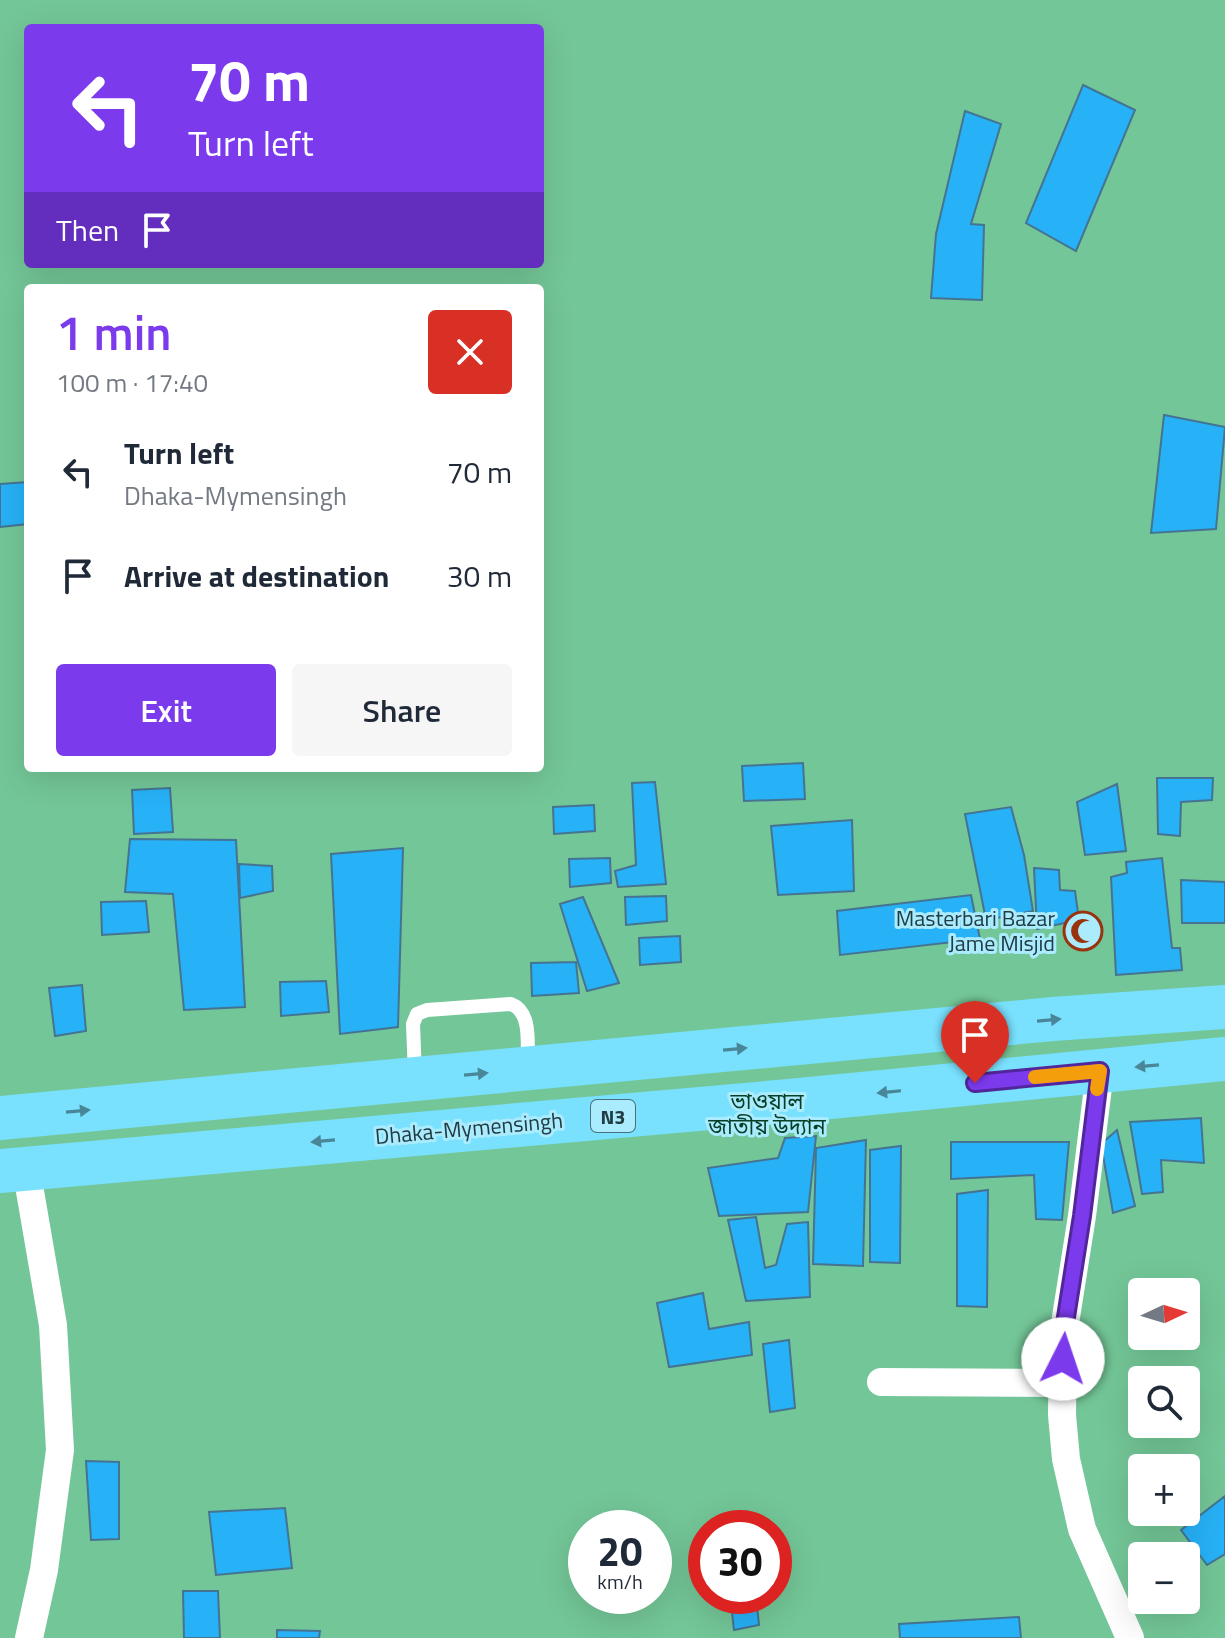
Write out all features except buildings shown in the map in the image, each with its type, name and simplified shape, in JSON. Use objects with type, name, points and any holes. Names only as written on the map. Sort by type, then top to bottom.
[{"type":"highway","points":[[0,1118],[1053,1019],[1225,1007]]},
{"type":"highway","name":"Dhaka-Mymensingh","points":[[13,1170],[1225,1059]]},
{"type":"street","points":[[1100,1071],[1063,1336],[1066,1459],[1082,1529],[1130,1638]]},
{"type":"street","points":[[13,1170],[53,1325],[60,1450],[44,1570],[29,1638]]},
{"type":"street","points":[[881,1382],[1063,1383]]},
{"type":"lane","points":[[415,1080],[413,1024],[417,1014],[427,1010],[511,1004],[519,1007],[525,1015],[529,1069]]},
{"type":"green space","name":"ভাওয়াল জাতীয় উদ্যান","points":[[0,0],[1225,0],[1225,1638],[0,1638]]},
{"type":"slow traffic","points":[[1035,1077],[1100,1071],[1097,1089]]},
{"type":"place","name":"Masterbari Bazar Jame Misjid","points":[[1083,931]]},
{"type":"route","points":[[975,1083],[1100,1071],[1063,1336],[1063,1359]]}]
